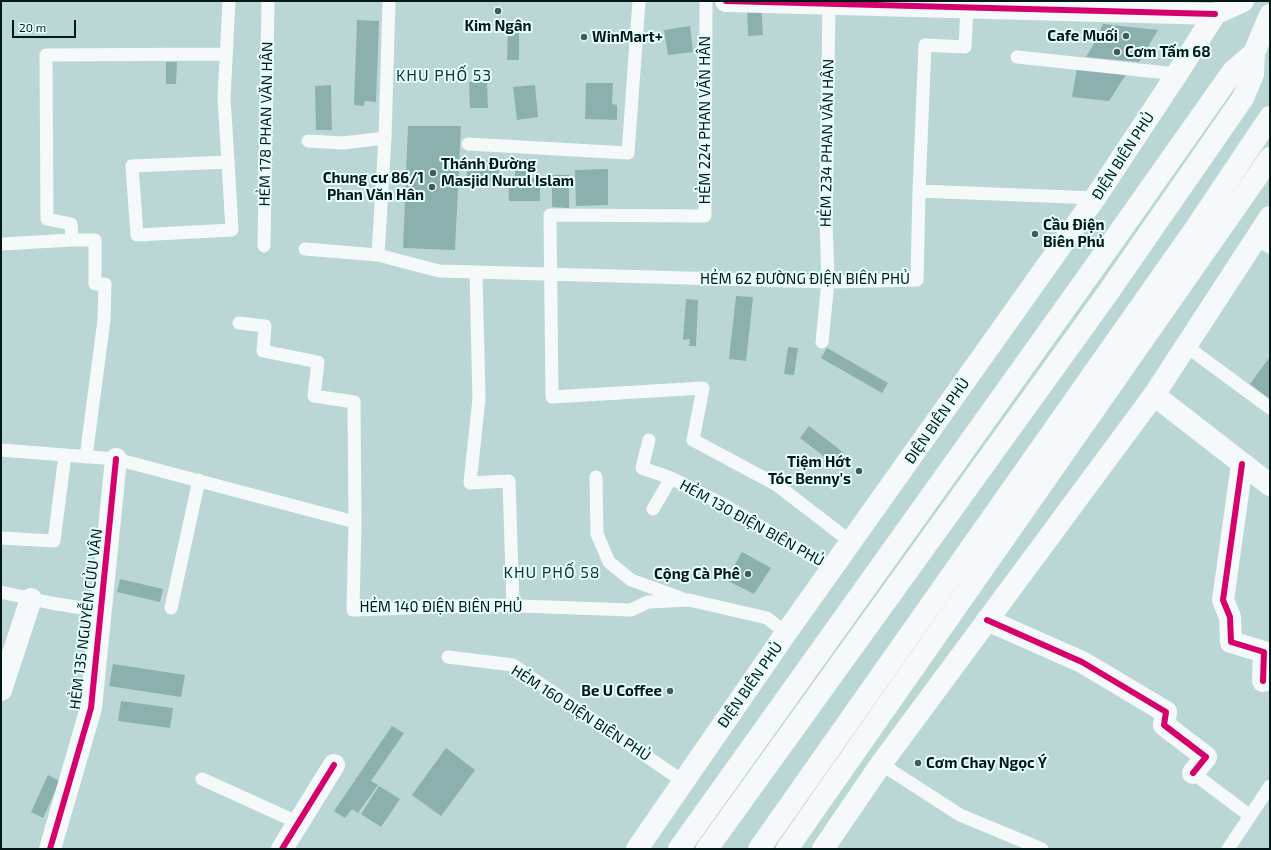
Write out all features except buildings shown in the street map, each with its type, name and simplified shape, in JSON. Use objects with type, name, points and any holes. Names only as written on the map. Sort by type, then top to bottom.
[{"type":"main road","points":[[726,1],[829,2],[967,7],[1031,5],[1215,14],[1243,1]]},
{"type":"main road","name":"ĐIỆN BIÊN PHỦ","points":[[636,849],[684,782],[786,633],[1096,198],[1215,14]]},
{"type":"main road","points":[[707,849],[1106,297],[1243,98],[1253,74],[1254,53],[1270,15]]},
{"type":"main road","points":[[679,849],[1233,70],[1254,53]]},
{"type":"main road","points":[[759,849],[1193,232],[1270,117]]},
{"type":"main road","points":[[787,849],[1270,158]]},
{"type":"main road","points":[[823,849],[881,764],[1154,395],[1186,346],[1263,243],[1270,217]]},
{"type":"main road","points":[[1154,395],[1270,485]]},
{"type":"main road","name":"HẺM 135 NGUYỄN CỬU VÂN","points":[[50,849],[91,708],[116,459]]},
{"type":"main road","points":[[1242,464],[1223,600],[1230,617],[1231,642],[1264,652],[1263,681]]},
{"type":"main road","points":[[1,690],[31,599]]},
{"type":"main road","points":[[987,620],[1082,662],[1166,712],[1164,725],[1206,757],[1193,773]]},
{"type":"main road","points":[[282,849],[334,765]]},
{"type":"lane","points":[[228,162],[132,166],[137,235],[232,230],[228,162],[224,98],[229,1]]},
{"type":"lane","name":"HẺM 178 PHAN VĂN HÂN","points":[[264,246],[268,1]]},
{"type":"lane","points":[[378,255],[385,138],[389,1]]},
{"type":"lane","points":[[468,144],[628,153],[638,1]]},
{"type":"lane","name":"HẺM 224 PHAN VĂN HÂN","points":[[550,274],[550,214],[705,216],[706,1]]},
{"type":"lane","name":"HẺM 234 PHAN VĂN HÂN","points":[[822,342],[828,282],[826,220],[829,2]]},
{"type":"lane","points":[[967,7],[965,47],[925,45],[919,191],[1096,198]]},
{"type":"lane","points":[[72,240],[71,224],[47,219],[46,55],[226,54]]},
{"type":"lane","points":[[1017,56],[1177,74]]},
{"type":"lane","points":[[308,141],[343,143],[385,138]]},
{"type":"lane","name":"HẺM 62 ĐƯỜNG ĐIỆN BIÊN PHỦ","points":[[305,249],[378,255],[438,271],[828,282],[917,280],[919,191]]},
{"type":"lane","points":[[1,244],[95,240],[95,284],[105,284],[104,320],[86,457]]},
{"type":"lane","points":[[476,272],[479,399],[470,483],[509,480],[513,606]]},
{"type":"lane","points":[[550,274],[552,397],[703,388],[693,440],[777,485],[851,542]]},
{"type":"lane","points":[[1,450],[116,459],[355,522],[354,402],[314,396],[318,362],[263,351],[265,326],[239,323]]},
{"type":"lane","points":[[1186,346],[1270,408]]},
{"type":"lane","name":"HẺM 130 ĐIỆN BIÊN PHỦ","points":[[649,440],[642,468],[671,478],[726,506],[833,569]]},
{"type":"lane","points":[[1,538],[54,541],[65,455]]},
{"type":"lane","points":[[596,477],[597,534],[609,562],[631,580],[689,600]]},
{"type":"lane","name":"HẺM 130 ĐIỆN BIÊN PHỦ","points":[[653,509],[671,478]]},
{"type":"lane","points":[[171,608],[199,480]]},
{"type":"lane","name":"HẺM 140 ĐIỆN BIÊN PHỦ","points":[[355,522],[353,610],[492,605],[631,610],[648,602],[689,600],[767,618],[786,633]]},
{"type":"lane","points":[[1,592],[31,599],[101,611]]},
{"type":"lane","name":"HẺM 160 ĐIỆN BIÊN PHỦ","points":[[448,656],[513,665],[684,782]]},
{"type":"lane","points":[[881,764],[960,815],[1042,849]]},
{"type":"lane","points":[[1193,773],[1250,816]]},
{"type":"lane","points":[[202,779],[299,823]]},
{"type":"lane","points":[[1228,849],[1270,786]]},
{"type":"cycle path","points":[[726,1],[1215,14]]},
{"type":"cycle path","points":[[50,849],[91,708],[116,459]]},
{"type":"cycle path","points":[[1242,464],[1223,600],[1230,617],[1231,642],[1264,652],[1263,681]]},
{"type":"cycle path","points":[[987,620],[1082,662],[1166,712],[1164,725],[1206,757],[1193,773]]},
{"type":"cycle path","points":[[282,849],[334,765]]},
{"type":"place","name":"Kim Ngân","points":[[498,11]]},
{"type":"place","name":"Cafe Muối","points":[[1126,36]]},
{"type":"place","name":"WinMart+","points":[[584,37]]},
{"type":"place","name":"Cơm Tấm 68","points":[[1117,52]]},
{"type":"place","name":"Thánh Đường Masjid Nurul Islam","points":[[433,173]]},
{"type":"place","name":"Chung cư 86/1 Phan Văn Hân","points":[[432,187]]},
{"type":"place","name":"Cầu Điện Biên Phủ","points":[[1035,234]]},
{"type":"place","name":"Tiệm Hớt Tóc Benny's","points":[[859,471]]},
{"type":"place","name":"Cộng Cà Phê","points":[[748,574]]},
{"type":"place","name":"Be U Coffee","points":[[670,691]]},
{"type":"place","name":"Cơm Chay Ngọc Ý","points":[[918,763]]},
{"type":"district","name":"KHU PHỐ 53","points":[[444,76]]},
{"type":"district","name":"KHU PHỐ 58","points":[[552,573]]}]
